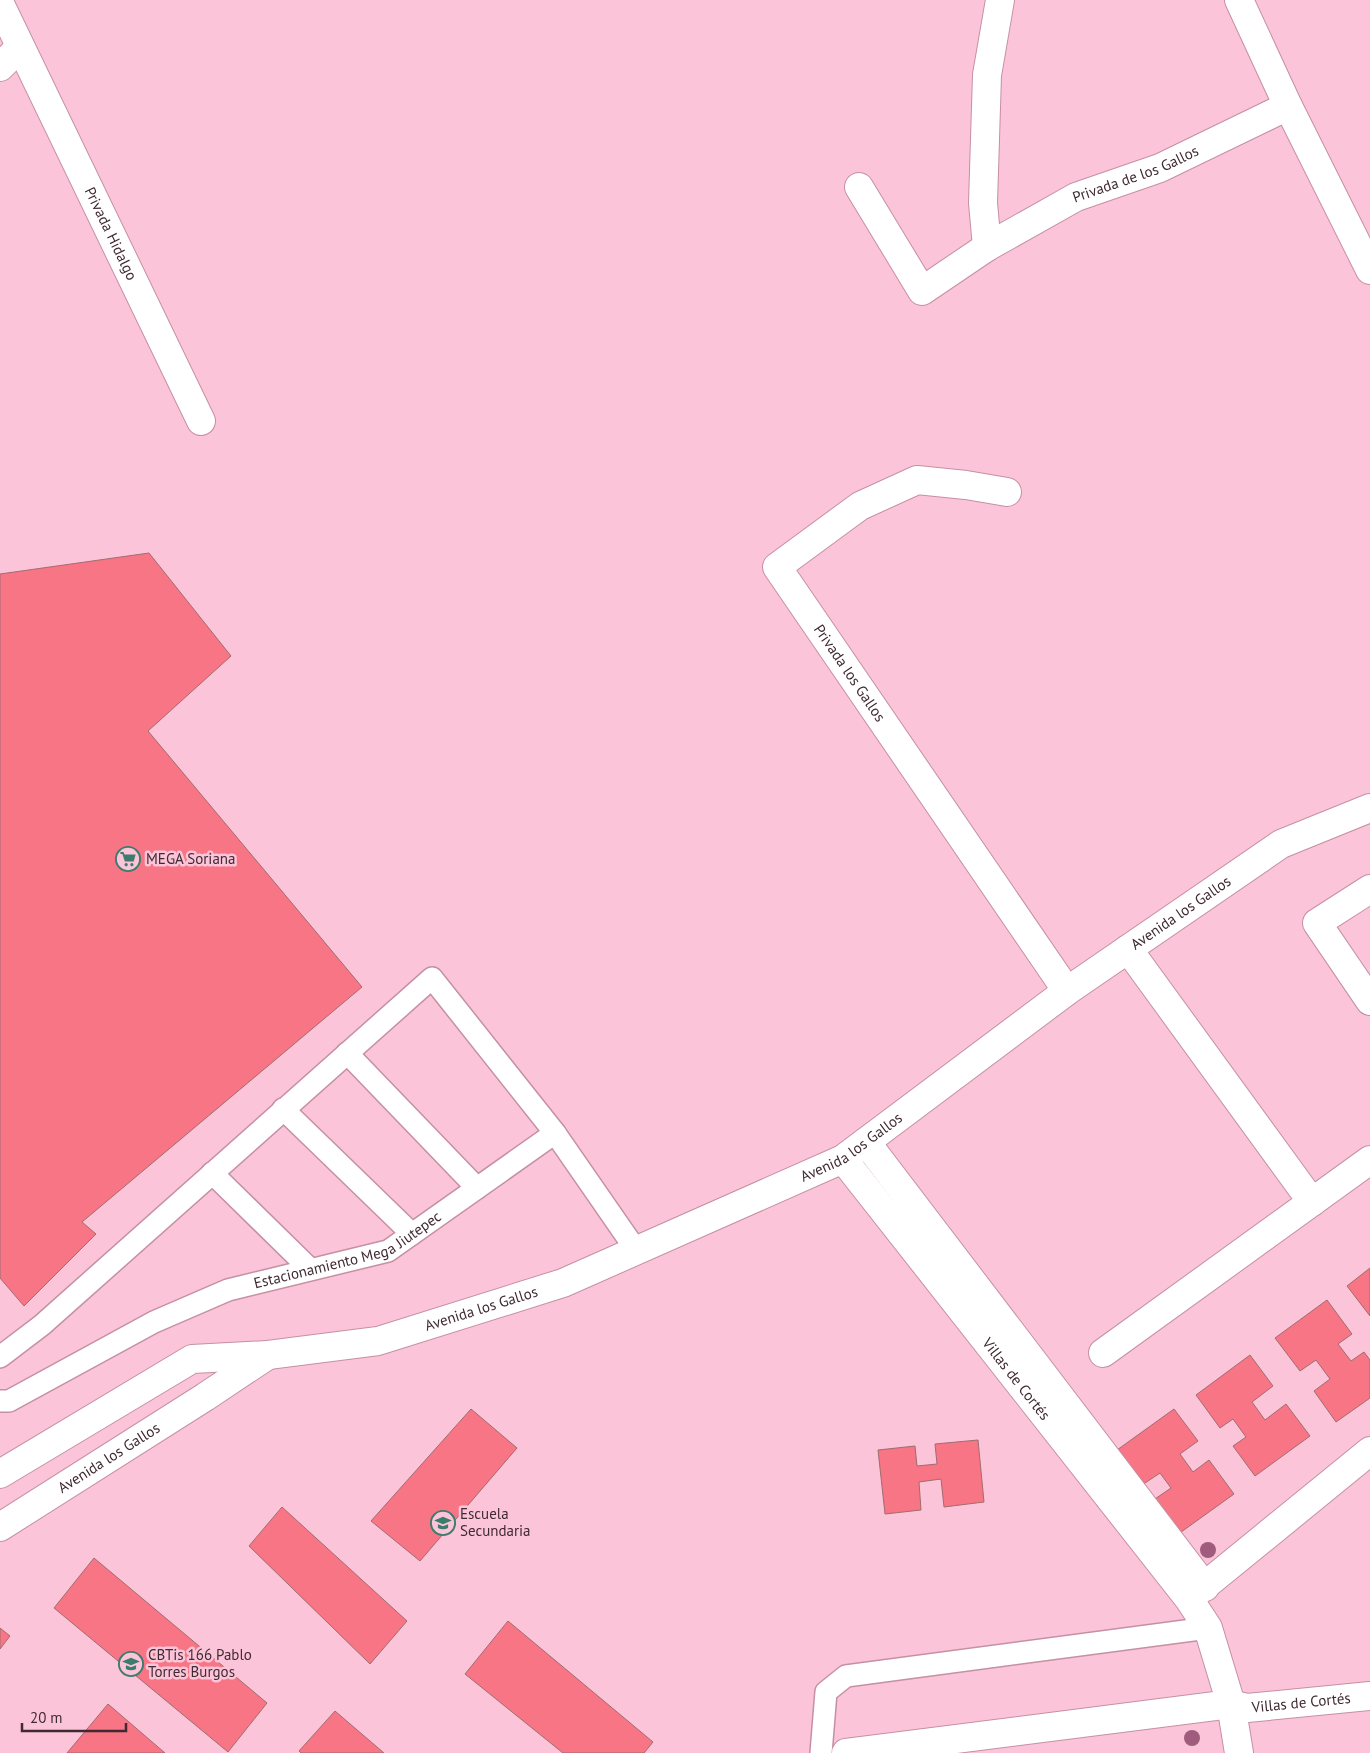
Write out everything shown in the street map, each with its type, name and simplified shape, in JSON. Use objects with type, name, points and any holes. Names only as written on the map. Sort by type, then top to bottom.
[{"type":"street","points":[[987,247],[983,203],[987,75],[1000,0]]},
{"type":"street","points":[[1240,0],[1288,106],[1370,270]]},
{"type":"street","name":"Privada Hidalgo","points":[[0,4],[201,422]]},
{"type":"street","points":[[0,67],[20,46]]},
{"type":"street","name":"Privada de los Gallos","points":[[859,187],[922,291],[987,247],[1076,197],[1160,168],[1288,106]]},
{"type":"street","name":"Privada los Gallos","points":[[1007,492],[966,485],[917,480],[860,506],[777,568],[1067,991]]},
{"type":"street","name":"Avenida los Gallos","points":[[0,1474],[192,1359],[268,1355],[378,1341],[563,1283],[843,1160],[1067,991],[1281,844],[1370,808]]},
{"type":"street","points":[[1370,889],[1317,923],[1370,1001]]},
{"type":"street","points":[[1128,949],[1312,1202]]},
{"type":"street","points":[[866,1142],[1197,1593],[1370,1451]]},
{"type":"street","name":"Villas de Cortés","points":[[843,1160],[1197,1593],[1188,1598],[1208,1628],[1231,1704],[1239,1753]]},
{"type":"street","points":[[1103,1353],[1370,1160]]},
{"type":"street","name":"Avenida los Gallos","points":[[0,1527],[268,1355]]},
{"type":"street","name":"Villas de Cortés","points":[[846,1753],[1231,1704],[1247,1708],[1370,1696]]},
{"type":"lane","points":[[0,1357],[42,1325],[432,978],[555,1133],[636,1250]]},
{"type":"lane","points":[[347,1053],[477,1188]]},
{"type":"lane","points":[[284,1109],[412,1234]]},
{"type":"lane","name":"Estacionamiento Mega Jiutepec","points":[[2,1400],[163,1318],[228,1290],[388,1250],[555,1133]]},
{"type":"lane","points":[[212,1173],[310,1270]]},
{"type":"lane","points":[[821,1753],[826,1692],[846,1676],[1208,1628]]},
{"type":"building","name":"MEGA Soriana","points":[[149,553],[231,656],[148,731],[362,987],[82,1222],[96,1234],[24,1306],[0,1278],[0,574]]},
{"type":"building","points":[[1370,1268],[1370,1316],[1347,1286]]},
{"type":"building","points":[[1327,1300],[1352,1334],[1338,1344],[1351,1361],[1364,1352],[1370,1360],[1370,1398],[1336,1422],[1314,1391],[1330,1379],[1316,1360],[1300,1371],[1275,1338]]},
{"type":"building","points":[[1250,1355],[1273,1386],[1252,1402],[1265,1420],[1286,1404],[1310,1436],[1255,1476],[1233,1446],[1246,1437],[1233,1419],[1220,1428],[1196,1395]]},
{"type":"building","points":[[471,1409],[517,1448],[420,1561],[371,1521]]},
{"type":"building","points":[[1174,1409],[1198,1441],[1180,1454],[1193,1472],[1209,1460],[1234,1494],[1177,1535],[1152,1501],[1171,1488],[1160,1473],[1142,1485],[1117,1450]]},
{"type":"building","points":[[978,1440],[984,1502],[944,1507],[941,1479],[919,1482],[921,1510],[885,1514],[878,1450],[915,1446],[917,1466],[937,1464],[935,1444]]},
{"type":"building","points":[[282,1507],[407,1621],[370,1664],[249,1546]]},
{"type":"building","points":[[94,1558],[267,1703],[228,1752],[54,1608]]},
{"type":"building","points":[[508,1621],[653,1742],[644,1753],[563,1753],[465,1674]]},
{"type":"building","points":[[0,1628],[10,1636],[0,1649]]},
{"type":"building","points":[[108,1704],[165,1753],[67,1753]]},
{"type":"building","points":[[335,1711],[384,1753],[301,1753],[299,1751]]},
{"type":"place","name":"MEGA Soriana","points":[[128,859]]},
{"type":"place","name":"Escuela Secundaria","points":[[443,1523]]},
{"type":"place","name":"CBTis 166 Pablo Torres Burgos","points":[[131,1664]]}]
